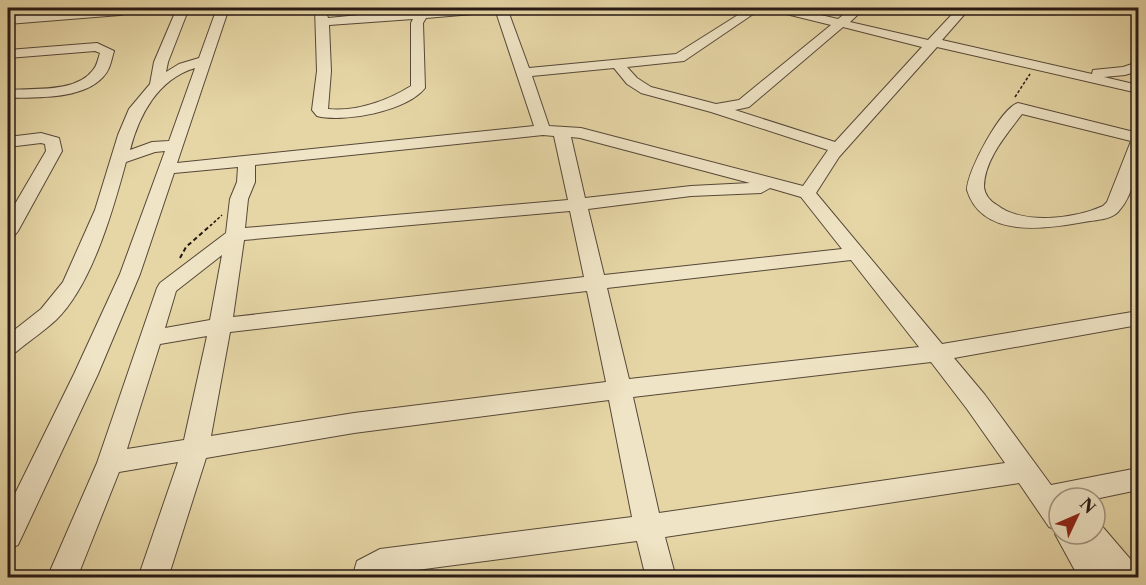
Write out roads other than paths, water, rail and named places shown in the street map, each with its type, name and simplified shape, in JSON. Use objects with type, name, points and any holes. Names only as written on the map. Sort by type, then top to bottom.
[{"type":"street","points":[[8,20],[120,12],[135,8]]},
{"type":"street","points":[[157,85],[161,62],[183,8]]},
{"type":"street","points":[[8,536],[86,374],[130,274],[223,8]]},
{"type":"street","points":[[422,14],[417,23],[418,88],[385,105],[332,114],[322,113],[320,110],[324,71],[322,15],[422,14],[501,8],[524,73],[552,130],[576,205],[596,283],[661,578]]},
{"type":"street","points":[[524,73],[618,65],[686,55],[756,8]]},
{"type":"street","points":[[778,8],[1036,64],[1138,89]]},
{"type":"street","points":[[716,109],[744,104],[859,8]]},
{"type":"street","points":[[807,193],[838,148],[964,8]]},
{"type":"street","points":[[8,54],[97,47],[107,51],[101,71],[94,79],[85,83],[55,91],[8,94]]},
{"type":"street","points":[[8,346],[49,314],[72,284],[104,210],[126,135],[137,109],[157,85],[184,67],[204,62]]},
{"type":"street","points":[[618,65],[632,81],[646,90],[716,109],[838,148]]},
{"type":"street","points":[[1079,75],[1125,71],[1138,66]]},
{"type":"street","points":[[1138,138],[1018,108],[986,155],[975,186],[976,194],[999,217],[1010,221],[1034,224],[1101,214],[1110,210],[1116,203],[1138,143]]},
{"type":"street","points":[[167,169],[552,130],[581,133],[807,193],[854,254],[976,402],[1027,471],[1047,492]]},
{"type":"street","points":[[8,142],[41,138],[53,141],[55,145],[54,151],[8,231]]},
{"type":"street","points":[[120,159],[152,147],[175,146]]},
{"type":"street","points":[[153,578],[195,450],[220,327],[239,199],[246,182],[247,162]]},
{"type":"street","points":[[62,578],[110,463],[167,288],[235,235],[576,205],[691,191],[783,187]]},
{"type":"street","points":[[150,338],[220,327],[854,254]]},
{"type":"street","points":[[110,463],[354,423],[619,389],[936,353],[1138,318]]},
{"type":"street","points":[[367,578],[368,572],[380,563],[394,560],[649,527],[1027,471]]},
{"type":"street","points":[[1107,488],[1138,479]]},
{"type":"street","points":[[1076,546],[1096,578]]},
{"type":"street","points":[[1101,546],[1128,578]]}]
